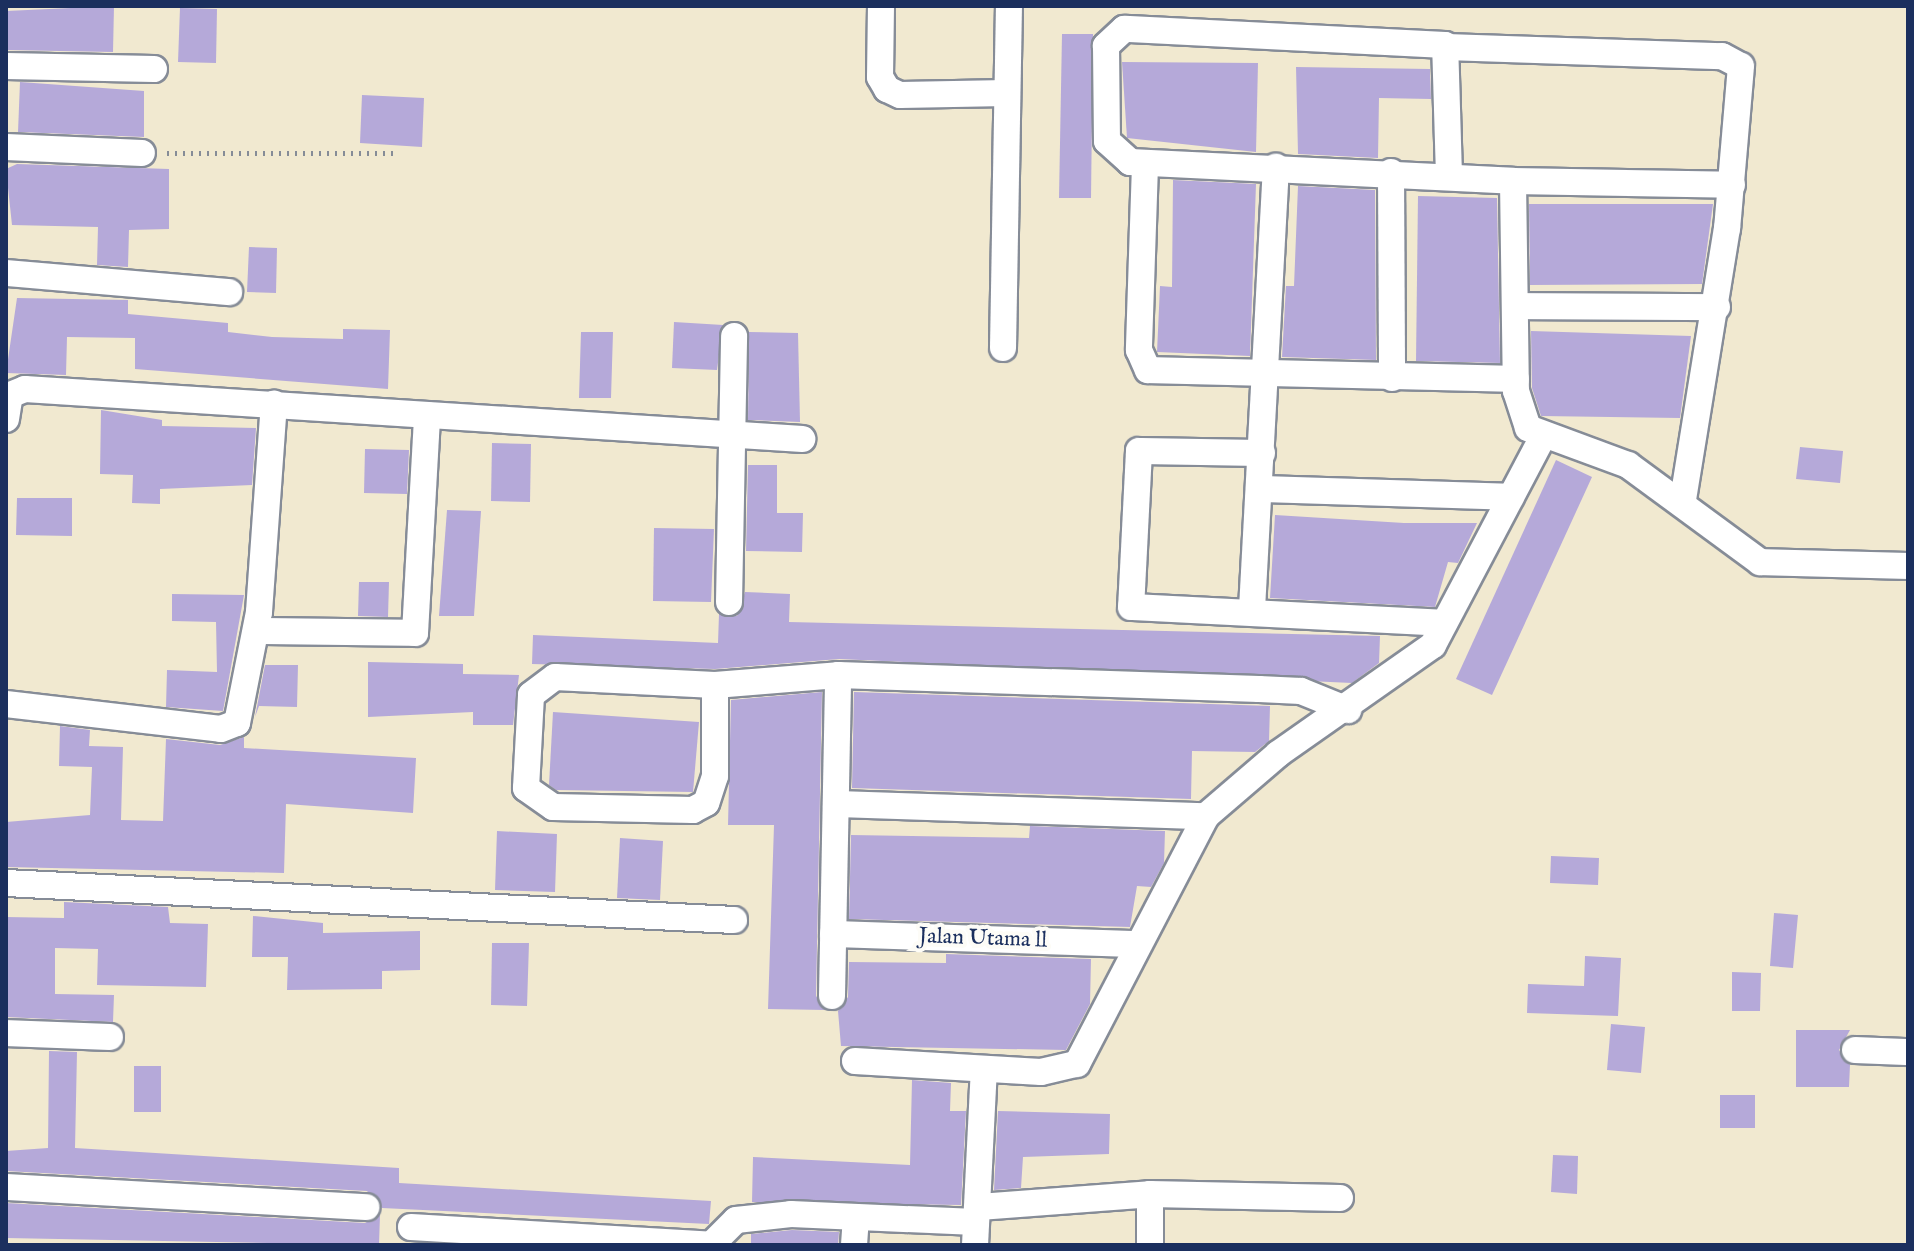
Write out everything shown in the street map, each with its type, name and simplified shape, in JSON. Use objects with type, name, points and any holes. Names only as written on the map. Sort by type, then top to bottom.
[{"type":"street","points":[[881,6],[880,77],[887,89],[900,95],[1007,93]]},
{"type":"street","points":[[1003,348],[1009,6]]},
{"type":"street","points":[[1683,500],[1717,307],[1732,185],[1741,66],[1731,58],[1119,30],[1106,46],[1107,141],[1119,157],[1145,165],[1391,172],[1513,181],[1732,185]]},
{"type":"street","points":[[1446,47],[1449,176]]},
{"type":"street","points":[[6,66],[154,69]]},
{"type":"street","points":[[6,147],[142,153]]},
{"type":"street","points":[[1145,165],[1144,367],[1188,376],[1516,379]]},
{"type":"street","points":[[1252,609],[1276,167]]},
{"type":"street","points":[[1391,172],[1392,378]]},
{"type":"street","points":[[1513,181],[1516,379],[1520,412],[1542,438],[1628,465],[1683,500],[1760,562],[1908,566]]},
{"type":"street","points":[[6,273],[229,292]]},
{"type":"street","points":[[1515,306],[1717,307]]},
{"type":"street","points":[[729,602],[734,336]]},
{"type":"street","points":[[6,419],[10,395],[25,389],[802,439]]},
{"type":"street","points":[[6,704],[232,727],[241,717],[256,631],[274,404]]},
{"type":"street","points":[[256,631],[415,633],[427,415]]},
{"type":"street","points":[[855,1061],[1041,1072],[1077,1064],[1134,944],[1206,816],[1278,754],[1404,671],[1444,623],[1542,438]]},
{"type":"street","points":[[1262,453],[1146,449],[1137,458],[1131,607],[1252,609],[1444,623]]},
{"type":"street","points":[[1260,489],[1511,497]]},
{"type":"street","points":[[715,685],[715,776],[706,803],[693,810],[553,807],[526,788],[531,695],[541,681],[715,685],[838,675],[1301,691],[1348,710]]},
{"type":"street","points":[[832,996],[838,675]]},
{"type":"street","points":[[836,804],[1206,816]]},
{"type":"street","points":[[6,883],[734,920]]},
{"type":"street","name":"Jalan Utama ll","points":[[833,934],[1134,944]]},
{"type":"street","points":[[6,1033],[110,1037]]},
{"type":"street","points":[[1855,1050],[1908,1052]]},
{"type":"street","points":[[977,1225],[984,1070]]},
{"type":"street","points":[[6,1187],[366,1207]]},
{"type":"street","points":[[1150,1194],[1150,1245]]},
{"type":"street","points":[[411,1227],[590,1243],[711,1245],[736,1220],[856,1217],[977,1225],[1150,1194],[1340,1198]]},
{"type":"street","points":[[854,1245],[856,1217]]},
{"type":"path","points":[[142,153],[393,153]]},
{"type":"building","points":[[114,6],[113,52],[6,50],[6,11]]},
{"type":"building","points":[[180,8],[217,9],[216,63],[178,62]]},
{"type":"building","points":[[1062,34],[1093,34],[1091,198],[1059,198]]},
{"type":"building","points":[[1122,62],[1258,63],[1256,152],[1127,138]]},
{"type":"building","points":[[1296,67],[1430,69],[1431,99],[1379,98],[1378,158],[1298,154]]},
{"type":"building","points":[[20,82],[144,91],[144,137],[18,132]]},
{"type":"building","points":[[362,95],[424,98],[422,147],[360,143]]},
{"type":"building","points":[[17,164],[169,169],[169,229],[129,230],[128,267],[97,265],[98,227],[12,225],[6,169]]},
{"type":"building","points":[[1173,180],[1256,184],[1250,356],[1157,352],[1160,286],[1172,287]]},
{"type":"building","points":[[1298,186],[1375,190],[1376,360],[1282,357],[1286,286],[1294,286]]},
{"type":"building","points":[[1418,196],[1497,198],[1500,363],[1416,361]]},
{"type":"building","points":[[1529,204],[1713,204],[1702,284],[1530,285]]},
{"type":"building","points":[[249,247],[277,248],[276,293],[247,292]]},
{"type":"building","points":[[17,298],[128,300],[128,314],[228,323],[228,332],[272,337],[343,339],[343,329],[390,330],[388,389],[135,369],[135,338],[67,337],[66,375],[6,373]]},
{"type":"building","points":[[674,322],[723,325],[717,370],[672,368]]},
{"type":"building","points":[[1531,331],[1691,336],[1680,418],[1541,416],[1532,388]]},
{"type":"building","points":[[581,332],[613,332],[611,398],[579,398]]},
{"type":"building","points":[[749,332],[798,333],[800,422],[748,420]]},
{"type":"building","points":[[101,410],[162,420],[162,426],[256,428],[252,485],[160,489],[160,504],[132,503],[133,475],[100,474]]},
{"type":"building","points":[[492,443],[531,444],[530,502],[491,501]]},
{"type":"building","points":[[1800,447],[1843,451],[1840,483],[1796,479]]},
{"type":"building","points":[[365,449],[409,450],[407,494],[364,493]]},
{"type":"building","points":[[1556,460],[1592,477],[1492,695],[1456,679]]},
{"type":"building","points":[[748,465],[777,465],[777,513],[803,513],[802,552],[746,551]]},
{"type":"building","points":[[17,498],[72,498],[72,536],[16,535]]},
{"type":"building","points":[[447,510],[481,511],[474,616],[439,616]]},
{"type":"building","points":[[1275,515],[1404,523],[1477,523],[1458,563],[1448,562],[1435,607],[1270,598]]},
{"type":"building","points":[[654,528],[714,529],[711,602],[653,601]]},
{"type":"building","points":[[359,582],[389,582],[388,617],[358,616]]},
{"type":"building","points":[[745,592],[790,594],[789,622],[1380,636],[1379,663],[1352,683],[839,659],[715,669],[532,664],[533,635],[718,643],[719,614],[737,616]]},
{"type":"building","points":[[172,594],[244,595],[223,711],[166,707],[167,670],[217,672],[216,622],[172,621]]},
{"type":"building","points":[[368,662],[463,664],[463,674],[519,675],[513,725],[473,725],[473,712],[368,717]]},
{"type":"building","points":[[265,665],[298,665],[297,707],[259,706],[255,717]]},
{"type":"building","points":[[822,692],[816,996],[826,1010],[768,1009],[774,825],[728,825],[731,700]]},
{"type":"building","points":[[854,692],[1270,706],[1269,741],[1255,752],[1192,751],[1191,799],[852,788]]},
{"type":"building","points":[[553,712],[699,722],[693,792],[556,790],[549,785]]},
{"type":"building","points":[[60,726],[90,730],[89,746],[123,747],[121,820],[163,821],[166,739],[220,745],[244,737],[244,748],[416,758],[413,813],[286,804],[284,873],[6,867],[6,822],[90,815],[92,767],[59,766]]},
{"type":"building","points":[[1030,826],[1165,831],[1164,863],[1151,887],[1137,886],[1130,927],[849,919],[851,835],[1029,838]]},
{"type":"building","points":[[497,831],[557,834],[555,892],[495,890]]},
{"type":"building","points":[[620,838],[663,841],[660,900],[617,898]]},
{"type":"building","points":[[1551,856],[1599,858],[1598,885],[1550,883]]},
{"type":"building","points":[[64,902],[168,907],[170,923],[208,924],[206,987],[97,985],[98,949],[55,948],[55,994],[114,995],[113,1022],[6,1017],[6,917],[64,918]]},
{"type":"building","points":[[1774,913],[1798,915],[1793,968],[1770,966]]},
{"type":"building","points":[[253,916],[323,923],[323,933],[420,931],[420,970],[382,971],[382,989],[287,990],[288,957],[252,957]]},
{"type":"building","points":[[492,943],[529,943],[527,1006],[491,1005]]},
{"type":"building","points":[[946,954],[1091,959],[1090,1004],[1066,1050],[841,1046],[838,1011],[848,997],[849,962],[946,963]]},
{"type":"building","points":[[1585,956],[1621,958],[1618,1016],[1527,1013],[1528,984],[1584,986]]},
{"type":"building","points":[[1732,972],[1761,973],[1760,1011],[1732,1011]]},
{"type":"building","points":[[1611,1024],[1645,1027],[1641,1073],[1607,1070]]},
{"type":"building","points":[[1796,1030],[1850,1030],[1839,1050],[1850,1065],[1849,1087],[1796,1087]]},
{"type":"building","points":[[49,1051],[77,1052],[75,1148],[399,1168],[399,1183],[711,1201],[709,1224],[382,1208],[367,1191],[6,1171],[6,1151],[48,1148]]},
{"type":"building","points":[[134,1066],[161,1066],[161,1112],[134,1112]]},
{"type":"building","points":[[912,1080],[951,1083],[950,1111],[966,1111],[961,1205],[752,1202],[753,1157],[910,1165]]},
{"type":"building","points":[[1720,1095],[1755,1095],[1755,1128],[1720,1128]]},
{"type":"building","points":[[998,1111],[1110,1114],[1109,1154],[1023,1157],[1021,1188],[994,1190]]},
{"type":"building","points":[[1553,1155],[1578,1156],[1577,1194],[1551,1192]]},
{"type":"building","points":[[6,1203],[365,1223],[380,1215],[379,1245],[6,1238]]},
{"type":"building","points":[[792,1230],[839,1232],[838,1245],[751,1245],[751,1234]]}]
